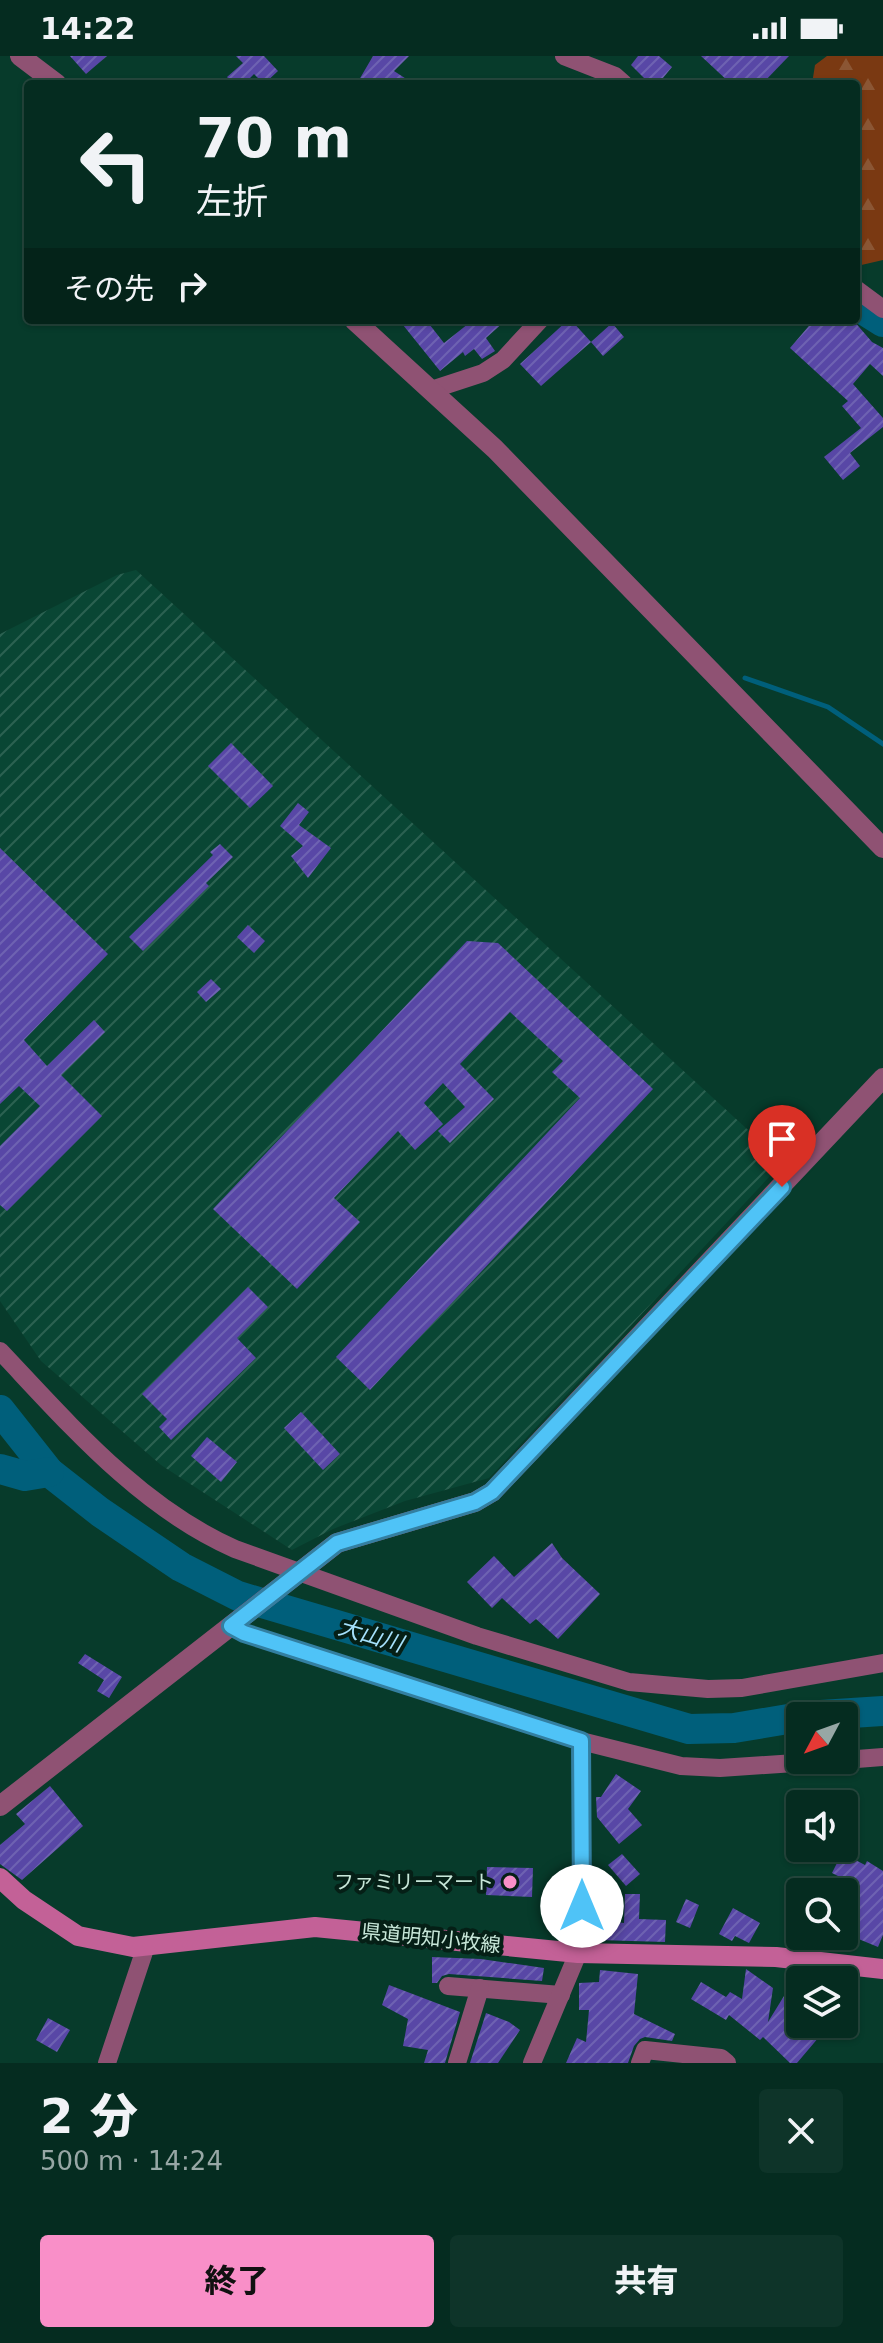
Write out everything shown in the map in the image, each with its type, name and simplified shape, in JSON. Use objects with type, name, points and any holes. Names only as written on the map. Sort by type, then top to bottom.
[{"type":"main road","name":"県道明知小牧線","points":[[0,1878],[24,1900],[78,1936],[133,1947],[315,1927],[578,1953],[776,1957],[883,1969]]},
{"type":"street","points":[[20,56],[52,80]]},
{"type":"street","points":[[564,56],[616,80]]},
{"type":"street","points":[[616,56],[618,80]]},
{"type":"street","points":[[860,292],[883,309]]},
{"type":"street","points":[[358,324],[495,449],[883,848]]},
{"type":"street","points":[[431,390],[483,373],[503,360],[536,324]]},
{"type":"street","points":[[0,1806],[337,1543],[475,1502],[492,1492],[883,1078]]},
{"type":"street","points":[[0,1351],[122,1476],[205,1535],[477,1636],[629,1682],[708,1689],[742,1688],[883,1663]]},
{"type":"street","points":[[231,1626],[244,1633],[581,1741],[681,1766],[720,1768],[786,1764]]},
{"type":"street","points":[[532,2063],[578,1953],[582,1906],[581,1741]]},
{"type":"street","points":[[858,1759],[883,1757]]},
{"type":"street","points":[[107,2063],[146,1946]]},
{"type":"street","points":[[448,1986],[561,1995]]},
{"type":"street","points":[[457,2063],[480,1988]]},
{"type":"street","points":[[640,2063],[645,2050],[721,2058],[727,2063]]},
{"type":"shaded area","points":[[136,570],[783,1162],[489,1478],[405,1501],[333,1529],[292,1550],[161,1465],[41,1361],[0,1301],[0,634],[117,575]]},
{"type":"green space","points":[[827,56],[883,56],[883,260],[860,265],[860,80],[813,80],[815,65]]},
{"type":"building","points":[[70,56],[107,56],[86,74]]},
{"type":"building","points":[[236,56],[264,56],[278,71],[268,80],[260,80],[254,74],[248,80],[230,80],[227,77],[243,63]]},
{"type":"building","points":[[373,56],[409,56],[394,71],[408,80],[359,80]]},
{"type":"building","points":[[638,56],[659,56],[672,67],[661,80],[646,80],[631,65]]},
{"type":"building","points":[[701,56],[789,56],[766,80],[727,80]]},
{"type":"building","points":[[402,324],[429,324],[444,343],[468,324],[502,324],[486,338],[495,351],[482,359],[474,349],[465,356],[463,352],[440,371]]},
{"type":"building","points":[[564,324],[575,324],[591,342],[541,386],[520,364]]},
{"type":"building","points":[[613,324],[624,337],[603,356],[591,342]]},
{"type":"building","points":[[811,324],[856,324],[872,342],[883,348],[883,376],[870,364],[853,384],[883,418],[883,427],[850,453],[860,466],[843,480],[824,457],[861,428],[842,406],[848,401],[790,348]]},
{"type":"building","points":[[231,743],[273,786],[250,808],[208,766]]},
{"type":"building","points":[[298,803],[309,812],[299,825],[331,848],[308,878],[291,856],[303,846],[280,826]]},
{"type":"building","points":[[220,844],[233,857],[206,883],[209,886],[143,951],[129,937],[213,855],[210,852]]},
{"type":"building","points":[[0,848],[108,954],[24,1040],[47,1066],[94,1020],[105,1032],[61,1075],[102,1116],[7,1211],[0,1205],[0,1146],[40,1106],[19,1086],[0,1104]]},
{"type":"building","points":[[248,925],[265,941],[254,953],[237,937]]},
{"type":"building","points":[[467,941],[498,943],[653,1089],[370,1390],[336,1357],[580,1098],[552,1072],[563,1061],[510,1012],[460,1064],[494,1099],[450,1143],[438,1131],[465,1107],[443,1083],[424,1103],[443,1124],[415,1150],[398,1131],[334,1198],[360,1222],[297,1289],[213,1209]]},
{"type":"building","points":[[211,979],[221,989],[206,1002],[197,992]]},
{"type":"building","points":[[248,1287],[268,1307],[237,1338],[256,1358],[171,1440],[159,1427],[167,1419],[142,1394]]},
{"type":"building","points":[[301,1412],[340,1454],[323,1470],[284,1428]]},
{"type":"building","points":[[207,1437],[237,1462],[221,1482],[191,1456]]},
{"type":"building","points":[[552,1543],[562,1558],[600,1594],[558,1639],[536,1619],[530,1624],[502,1598],[492,1608],[467,1582],[494,1556],[514,1577]]},
{"type":"building","points":[[85,1654],[122,1677],[109,1698],[97,1691],[104,1680],[78,1663]]},
{"type":"building","points":[[616,1774],[641,1791],[628,1809],[642,1825],[619,1844],[597,1817],[596,1797],[601,1797]]},
{"type":"building","points":[[50,1786],[83,1826],[22,1880],[0,1864],[0,1845],[25,1824],[16,1814]]},
{"type":"building","points":[[622,1854],[640,1874],[626,1886],[608,1865]]},
{"type":"building","points":[[858,1861],[865,1865],[867,1861],[883,1871],[883,1935],[878,1947],[858,1939],[858,1878],[842,1878],[832,1873],[838,1862]]},
{"type":"building","points":[[487,1867],[533,1868],[532,1897],[486,1895]]},
{"type":"building","points":[[625,1894],[640,1894],[639,1919],[666,1920],[665,1942],[598,1940],[599,1920],[624,1923]]},
{"type":"building","points":[[686,1899],[699,1905],[690,1928],[676,1922]]},
{"type":"building","points":[[733,1908],[760,1923],[749,1943],[735,1936],[732,1941],[719,1934]]},
{"type":"building","points":[[432,1957],[481,1959],[544,1968],[542,1981],[449,1974],[432,1983]]},
{"type":"building","points":[[746,1969],[773,1988],[768,2022],[784,1996],[786,2038],[818,2038],[797,2063],[790,2063],[763,2037],[760,2040],[729,2015],[726,2020],[691,1999],[701,1982],[726,1997],[730,1992],[742,1999]]},
{"type":"building","points":[[600,1970],[638,1974],[634,2014],[675,2034],[672,2041],[640,2039],[628,2063],[566,2063],[577,2038],[586,2042],[589,2010],[579,2010],[579,1983],[599,1982]]},
{"type":"building","points":[[389,1985],[460,2012],[445,2063],[424,2063],[428,2050],[403,2046],[408,2019],[382,2005]]},
{"type":"building","points":[[486,2013],[520,2030],[498,2063],[470,2063]]},
{"type":"building","points":[[48,2018],[70,2030],[57,2052],[36,2040]]},
{"type":"waterway","points":[[860,308],[883,322]]},
{"type":"waterway","points":[[745,678],[828,707],[883,744]]},
{"type":"waterway","name":"大山川","points":[[0,1410],[49,1472],[100,1512],[181,1567],[238,1596],[689,1729],[734,1728],[786,1719]]},
{"type":"waterway","points":[[0,1469],[25,1476],[49,1472]]},
{"type":"waterway","name":"大山川","points":[[858,1713],[883,1711]]},
{"type":"place","name":"ファミリーマート","points":[[510,1882]]},
{"type":"route","points":[[582,1906],[581,1741],[244,1633],[231,1626],[337,1543],[475,1502],[492,1492],[782,1187]]}]
